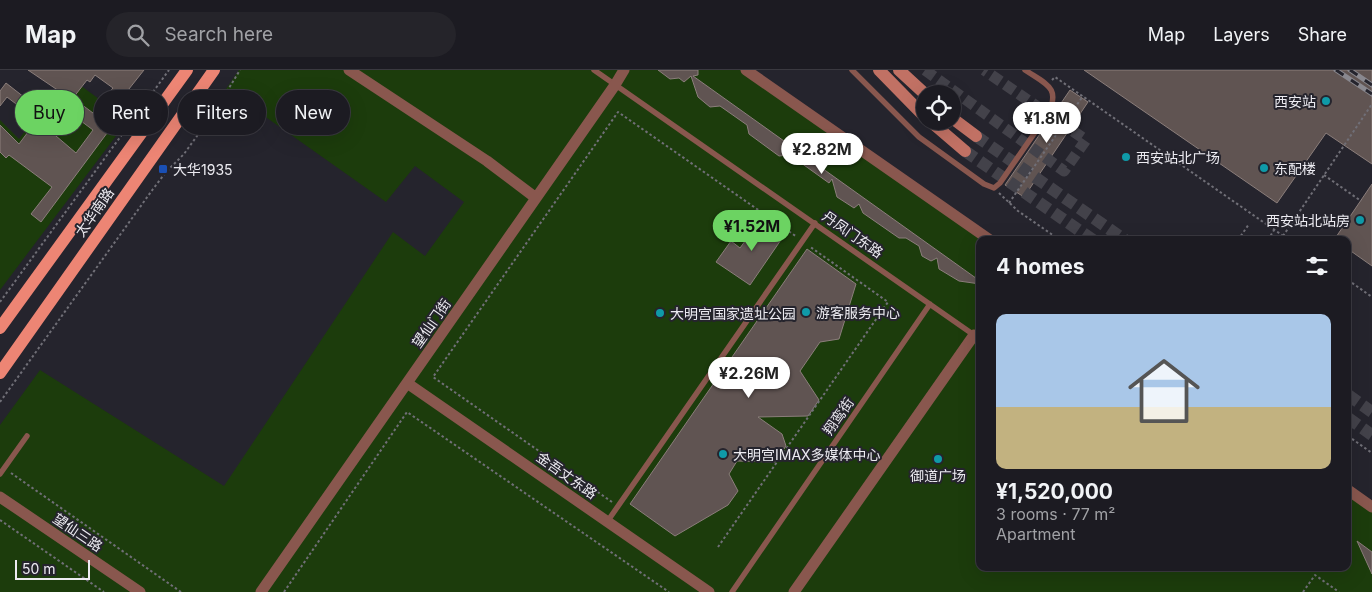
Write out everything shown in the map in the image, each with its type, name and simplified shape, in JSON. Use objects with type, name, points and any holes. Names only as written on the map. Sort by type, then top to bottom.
[{"type":"main road","name":"太华南路","points":[[0,328],[187,70]]},
{"type":"main road","name":"太华南路","points":[[0,373],[214,70]]},
{"type":"main road","points":[[879,70],[916,108]]},
{"type":"main road","points":[[899,70],[916,86]]},
{"type":"main road","points":[[961,125],[976,136]]},
{"type":"main road","points":[[940,130],[965,151]]},
{"type":"street","points":[[349,70],[487,161],[536,198]]},
{"type":"street","name":"望仙门街","points":[[261,592],[624,70]]},
{"type":"street","points":[[746,70],[984,236]]},
{"type":"street","points":[[794,592],[974,335]]},
{"type":"street","name":"金吾丈东路","points":[[407,383],[709,592]]},
{"type":"street","points":[[1351,492],[1372,507]]},
{"type":"street","name":"望仙三路","points":[[0,497],[140,592]]},
{"type":"lane","name":"丹凤门东路","points":[[594,70],[974,335]]},
{"type":"lane","points":[[852,70],[919,137],[984,184],[994,188],[1000,183],[1053,104],[1054,93],[1048,85],[1025,70]]},
{"type":"lane","points":[[607,522],[815,223]]},
{"type":"lane","name":"翔鸾街","points":[[732,592],[930,304]]},
{"type":"lane","points":[[0,474],[27,436]]},
{"type":"path","points":[[0,302],[169,70]]},
{"type":"path","points":[[0,402],[153,189],[166,172],[184,154],[215,112],[240,70]]},
{"type":"path","points":[[1048,85],[1055,77],[1283,236],[1372,104]]},
{"type":"path","points":[[1009,204],[1083,96]]},
{"type":"path","points":[[618,506],[433,377],[618,112],[888,302],[718,547]]},
{"type":"path","points":[[1324,175],[1361,201]]},
{"type":"path","points":[[994,188],[1009,204],[1054,236]]},
{"type":"path","points":[[1241,236],[1249,224]]},
{"type":"path","points":[[1270,236],[1274,230]]},
{"type":"path","points":[[1351,282],[1372,297]]},
{"type":"path","points":[[284,592],[407,412],[669,592]]},
{"type":"path","points":[[1351,438],[1372,453]]},
{"type":"path","points":[[4,468],[181,592]]},
{"type":"path","points":[[0,520],[104,592]]},
{"type":"path","points":[[1303,592],[1315,575],[1339,592]]},
{"type":"green space","name":"大明宫国家遗址公园","points":[[239,70],[753,70],[989,236],[976,236],[976,571],[1351,571],[1351,490],[1372,505],[1372,592],[0,592],[0,425],[40,370],[224,486],[393,232],[425,256],[464,202],[415,166],[386,202],[291,135],[350,135],[350,90],[276,90],[276,124],[266,117],[266,90],[226,89]]},
{"type":"green space","points":[[66,75],[94,95],[94,135],[117,135],[0,290],[0,120],[19,139],[22,135],[84,135],[84,90],[55,90]]},
{"type":"building","points":[[28,70],[144,70],[128,90],[111,90],[113,88],[95,75],[90,82],[87,80],[79,90],[58,90]]},
{"type":"building","points":[[658,70],[698,70],[698,75],[693,76],[976,278],[976,283],[959,281],[939,269],[937,258],[931,261],[922,256],[919,246],[906,238],[899,238],[863,213],[859,204],[854,208],[837,197],[832,179],[829,183],[790,155],[779,156],[749,134],[747,125],[720,106],[710,107],[698,97],[691,76],[684,82],[679,78],[670,79]]},
{"type":"building","name":"东配楼","points":[[1084,70],[1372,70],[1372,164],[1326,133],[1277,203]]},
{"type":"building","points":[[6,83],[15,90],[15,103],[7,97],[0,106],[0,91]]},
{"type":"building","points":[[1070,90],[1088,102],[1024,197],[1005,185]]},
{"type":"building","points":[[84,106],[94,114],[94,135],[106,135],[41,222],[31,214],[52,187],[9,155],[6,158],[0,152],[0,125],[19,144],[26,135],[55,135],[76,153],[93,130],[84,123]]},
{"type":"building","name":"西安站北站房","points":[[1372,184],[1372,266],[1351,251],[1351,236],[1337,236]]},
{"type":"building","points":[[762,218],[785,234],[750,285],[716,262],[731,241],[740,248]]},
{"type":"building","points":[[807,249],[856,284],[839,339],[820,342],[800,371],[819,400],[808,416],[758,417],[782,434],[786,446],[775,462],[737,461],[729,474],[738,491],[728,505],[675,536],[630,504]]},
{"type":"building","points":[[1357,541],[1372,552],[1372,574]]},
{"type":"tunnel","points":[[925,70],[1064,171],[1086,140],[984,70]]},
{"type":"tunnel","points":[[976,136],[1119,236]]},
{"type":"tunnel","points":[[965,151],[1087,236]]},
{"type":"tunnel","points":[[1351,397],[1372,412]]},
{"type":"tunnel","points":[[1351,420],[1372,435]]},
{"type":"railway","points":[[1336,70],[1372,94]]},
{"type":"railway","points":[[1350,70],[1372,85]]},
{"type":"place","name":"西安站","points":[[1326,101]]},
{"type":"place","name":"西安站北广场","points":[[1126,157]]},
{"type":"place","name":"东配楼","points":[[1264,168]]},
{"type":"place","name":"大华1935","points":[[163,169]]},
{"type":"place","name":"西安站北站房","points":[[1360,220]]},
{"type":"place","name":"游客服务中心","points":[[806,312]]},
{"type":"place","name":"大明宫国家遗址公园","points":[[660,313]]},
{"type":"place","name":"大明宫IMAX多媒体中心","points":[[723,454]]},
{"type":"place","name":"御道广场","points":[[938,459]]}]
